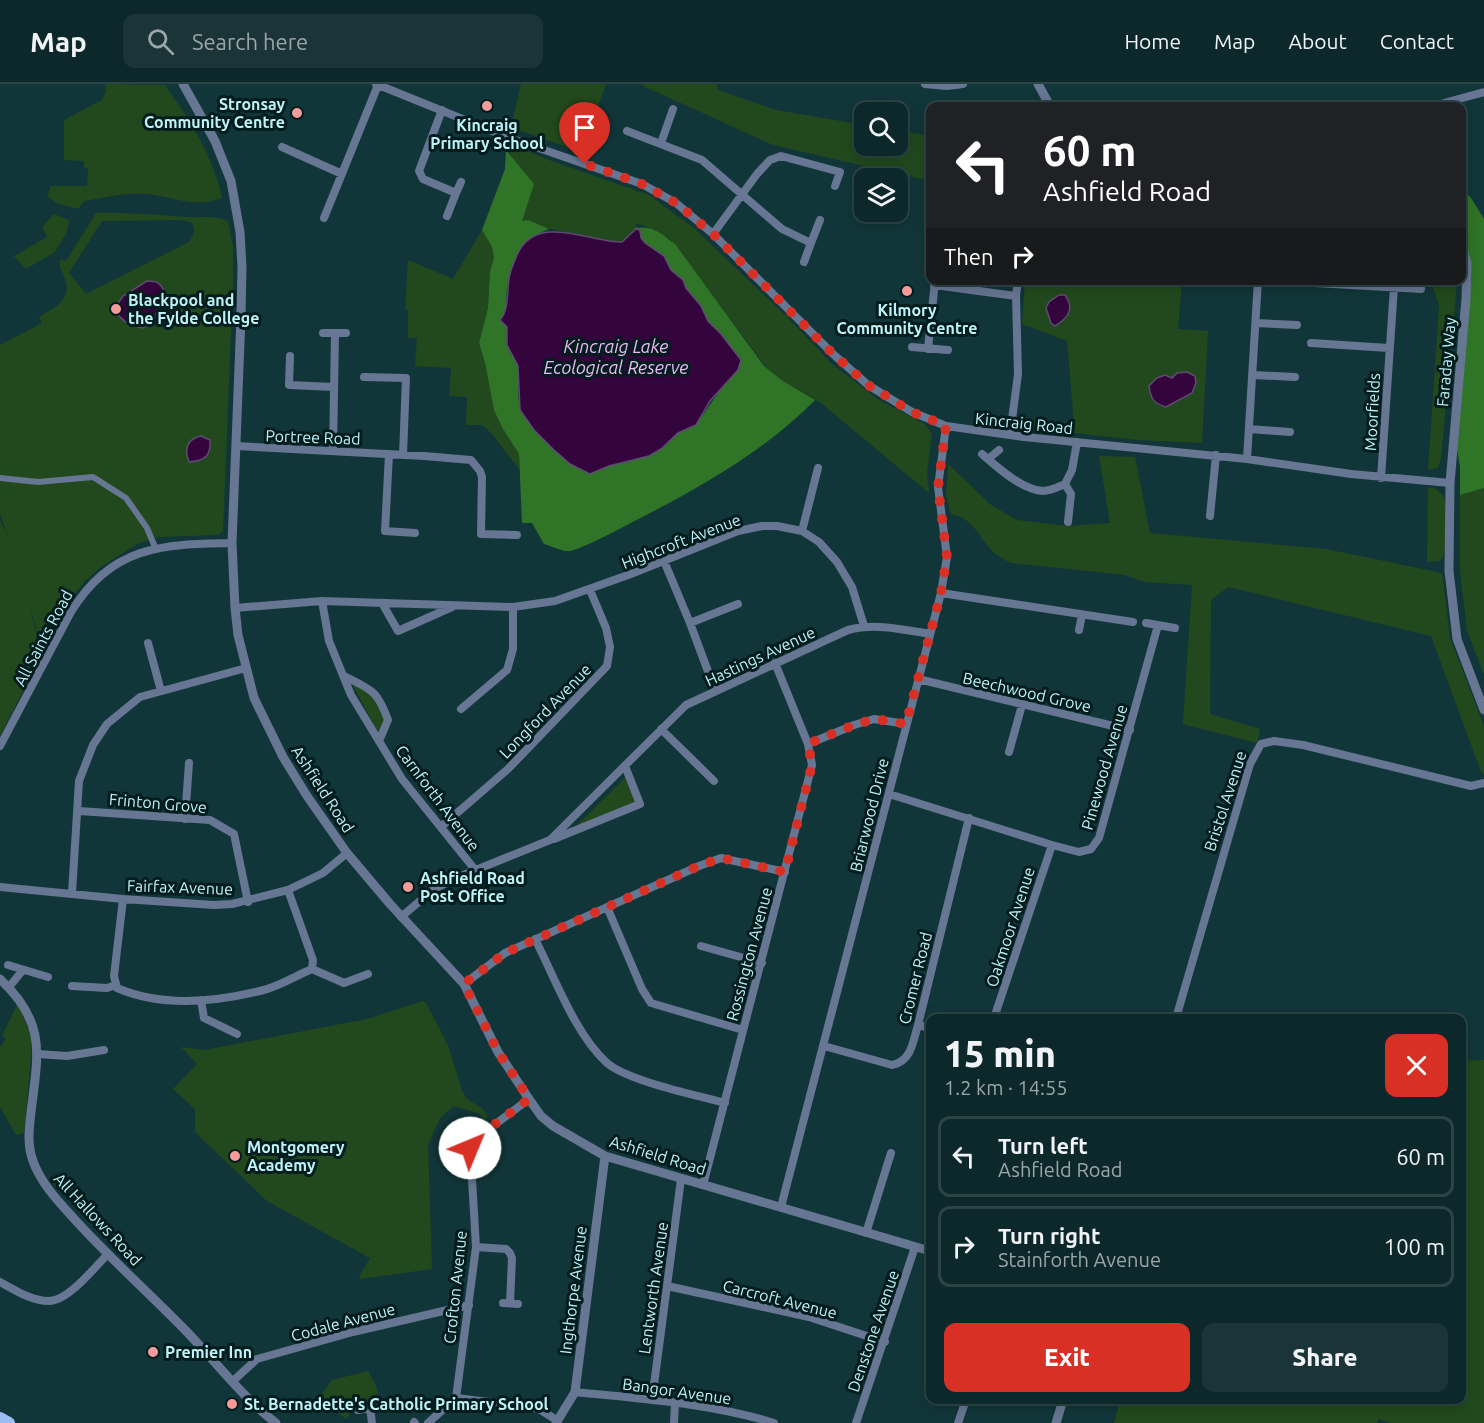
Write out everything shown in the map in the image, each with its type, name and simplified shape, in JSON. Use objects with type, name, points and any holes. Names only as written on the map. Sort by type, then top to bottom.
[{"type":"main road","points":[[0,1418],[9,1423]]},
{"type":"street","points":[[324,218],[377,84]]},
{"type":"street","name":"Kincraig Road","points":[[377,84],[507,137],[642,184],[676,203],[713,234],[833,354],[868,385],[912,412],[946,426],[963,430],[1247,459],[1381,478],[1450,483]]},
{"type":"street","points":[[925,84],[946,87],[963,84]]},
{"type":"street","points":[[1038,84],[1048,102]]},
{"type":"street","name":"Ashfield Road","points":[[188,86],[215,141],[231,181],[239,228],[242,267],[232,543],[238,635],[254,698],[283,757],[307,796],[347,853],[401,917],[464,984],[498,1052],[541,1116],[553,1126],[605,1156],[926,1250]]},
{"type":"street","points":[[1448,102],[1484,92]]},
{"type":"street","points":[[660,143],[673,109]]},
{"type":"street","points":[[441,110],[419,171],[423,179],[456,193]]},
{"type":"street","points":[[627,131],[702,160],[782,229],[811,243]]},
{"type":"street","points":[[282,147],[342,174]]},
{"type":"street","points":[[713,234],[770,160],[781,156],[840,172],[835,186]]},
{"type":"street","points":[[447,216],[461,182]]},
{"type":"street","points":[[804,262],[820,220]]},
{"type":"street","name":"Faraday Way","points":[[1466,260],[1466,299],[1450,483],[1449,571],[1457,639],[1484,710]]},
{"type":"street","points":[[928,348],[935,285]]},
{"type":"street","points":[[947,285],[1016,296]]},
{"type":"street","points":[[1011,435],[1018,374],[1017,285]]},
{"type":"street","points":[[1247,459],[1258,285]]},
{"type":"street","points":[[1341,285],[1421,289]]},
{"type":"street","name":"Moorfields","points":[[1381,478],[1394,287]]},
{"type":"street","points":[[1256,323],[1297,325]]},
{"type":"street","points":[[323,333],[346,333]]},
{"type":"street","points":[[333,450],[335,333]]},
{"type":"street","points":[[1311,343],[1389,348]]},
{"type":"street","points":[[912,347],[948,350]]},
{"type":"street","points":[[290,356],[289,385],[334,387]]},
{"type":"street","points":[[1253,375],[1295,377]]},
{"type":"street","points":[[364,377],[406,378],[403,454]]},
{"type":"street","name":"Briarwood Drive","points":[[781,1207],[941,593],[947,557],[938,487],[946,426]]},
{"type":"street","points":[[1249,429],[1290,432]]},
{"type":"street","points":[[999,450],[985,457],[1011,477],[1040,491],[1051,490],[1065,484],[1072,470],[1077,442]]},
{"type":"street","name":"Portree Road","points":[[236,446],[389,453],[471,460],[478,467],[482,477],[481,534],[517,535]]},
{"type":"street","points":[[389,453],[386,531],[415,533]]},
{"type":"street","points":[[1210,516],[1216,456]]},
{"type":"street","points":[[802,531],[818,468]]},
{"type":"street","points":[[0,478],[38,482],[93,477],[126,498],[147,528],[155,547]]},
{"type":"street","points":[[1065,484],[1071,494],[1068,522]]},
{"type":"street","name":"Highcroft Avenue","points":[[235,608],[322,602],[513,607],[555,602],[738,531],[762,526],[777,526],[802,531],[819,542],[837,562],[852,587],[864,626]]},
{"type":"street","name":"All Saints Road","points":[[0,746],[84,591],[112,566],[155,547],[191,543],[232,543]]},
{"type":"street","points":[[664,561],[715,690]]},
{"type":"street","name":"Longford Avenue","points":[[442,826],[508,769],[607,666],[610,647],[608,637],[590,590]]},
{"type":"street","points":[[941,593],[1132,622]]},
{"type":"street","name":"Carnforth Avenue","points":[[322,602],[329,641],[351,695],[402,779],[476,871]]},
{"type":"street","name":"Highcroft Avenue","points":[[382,603],[398,631],[456,606]]},
{"type":"street","points":[[690,623],[738,604]]},
{"type":"street","points":[[461,709],[507,670],[513,649],[513,607]]},
{"type":"street","points":[[1079,630],[1082,615]]},
{"type":"street","points":[[1146,623],[1174,628]]},
{"type":"street","name":"Pinewood Avenue","points":[[889,794],[1052,845],[1079,852],[1091,849],[1099,838],[1158,625]]},
{"type":"street","name":"Hastings Avenue","points":[[550,840],[686,705],[848,630],[864,626],[882,626],[930,634]]},
{"type":"street","points":[[148,643],[161,691]]},
{"type":"street","name":"Rossington Avenue","points":[[703,1185],[812,765],[808,744],[775,663]]},
{"type":"street","points":[[72,893],[79,810],[79,781],[93,745],[107,724],[140,697],[246,668]]},
{"type":"street","name":"Carnforth Avenue","points":[[344,676],[373,690],[381,702],[388,720],[379,741]]},
{"type":"street","name":"Beechwood Grove","points":[[918,679],[1130,730]]},
{"type":"street","points":[[1009,752],[1022,705]]},
{"type":"street","points":[[808,744],[874,719],[906,724]]},
{"type":"street","points":[[662,729],[714,782]]},
{"type":"street","name":"Bristol Avenue","points":[[1177,1014],[1250,764],[1261,744],[1274,741],[1304,745],[1471,786],[1484,783]]},
{"type":"street","points":[[185,819],[189,763]]},
{"type":"street","name":"Hastings Avenue","points":[[401,917],[434,889],[640,804],[625,766]]},
{"type":"street","name":"Frinton Grove","points":[[79,810],[210,820],[234,834],[248,902]]},
{"type":"street","name":"Cromer Road","points":[[824,1046],[892,1065],[901,1063],[908,1056],[918,1025],[969,818]]},
{"type":"street","name":"Oakmoor Avenue","points":[[995,1014],[1052,845]]},
{"type":"street","name":"Fairfax Avenue","points":[[0,887],[214,905],[248,902],[288,890],[323,873],[347,853]]},
{"type":"street","points":[[464,984],[505,953],[721,858],[785,872]]},
{"type":"street","points":[[288,890],[313,960],[312,969]]},
{"type":"street","points":[[123,899],[114,976],[117,988],[131,994],[160,1000],[201,1000],[262,991],[312,969],[344,983],[368,974]]},
{"type":"street","points":[[607,907],[642,989],[651,1003],[743,1030]]},
{"type":"street","points":[[536,939],[582,1034],[608,1064],[633,1077],[725,1102]]},
{"type":"street","points":[[712,939],[705,947],[762,963]]},
{"type":"street","points":[[8,965],[48,977]]},
{"type":"street","points":[[9,987],[23,970]]},
{"type":"street","name":"All Hallows Road","points":[[0,979],[18,997],[35,1031],[38,1054],[28,1136],[31,1158],[38,1174],[50,1191],[107,1255],[135,1280],[276,1423]]},
{"type":"street","points":[[75,988],[107,988],[116,985]]},
{"type":"street","points":[[201,1000],[204,1018],[237,1034]]},
{"type":"street","points":[[918,1025],[926,1027]]},
{"type":"street","points":[[38,1054],[67,1056],[99,1051],[97,1063]]},
{"type":"street","name":"Crofton Avenue","points":[[456,1398],[476,1247],[471,1145],[474,1140],[529,1099]]},
{"type":"street","points":[[866,1233],[891,1153]]},
{"type":"street","name":"Ingthorpe Avenue","points":[[557,1422],[575,1392],[605,1156]]},
{"type":"street","name":"Lentworth Avenue","points":[[652,1401],[681,1179]]},
{"type":"street","points":[[476,1247],[506,1248],[510,1253],[512,1258],[510,1303]]},
{"type":"street","name":"Denstone Avenue","points":[[856,1423],[915,1247]]},
{"type":"street","points":[[0,1282],[29,1297],[50,1301],[70,1292],[107,1255]]},
{"type":"street","name":"Carcroft Avenue","points":[[667,1286],[809,1317],[885,1342]]},
{"type":"street","name":"Codale Avenue","points":[[233,1381],[256,1359],[353,1332],[469,1305]]},
{"type":"street","name":"Bangor Avenue","points":[[575,1392],[730,1411],[774,1423]]},
{"type":"street","points":[[428,1423],[456,1398],[539,1409],[557,1422]]},
{"type":"street","points":[[674,1423],[675,1403]]},
{"type":"street","points":[[958,1423],[965,1404]]},
{"type":"street","points":[[1056,1423],[1062,1404]]},
{"type":"street","points":[[358,1410],[370,1408],[372,1423]]},
{"type":"green space","points":[[521,84],[606,84],[580,152],[511,127]]},
{"type":"green space","points":[[639,84],[717,84],[718,90],[776,110],[854,123],[854,156],[908,156],[908,132],[926,135],[926,180],[908,176],[908,168],[873,168],[773,145]]},
{"type":"green space","points":[[105,85],[165,85],[192,125],[207,153],[222,198],[196,202],[154,195],[128,194],[84,201],[78,209],[56,203],[47,196],[51,186],[87,186],[88,168],[84,168],[84,161],[64,160],[64,120],[102,100],[106,92]]},
{"type":"green space","points":[[505,142],[649,195],[694,228],[787,317],[832,364],[879,400],[925,424],[932,434],[927,473],[929,493],[821,403],[783,381],[766,367],[670,239],[646,226],[636,224],[637,228],[622,242],[599,240],[521,222],[510,153],[506,150]]},
{"type":"green space","points":[[506,150],[534,184],[522,221],[528,220],[549,229],[525,245],[517,256],[508,281],[506,310],[507,343],[518,368],[518,397],[521,408],[529,423],[553,447],[590,474],[609,466],[649,456],[678,433],[696,425],[741,360],[708,321],[701,306],[686,288],[683,280],[671,270],[664,256],[641,238],[637,228],[642,227],[652,229],[675,244],[764,366],[783,381],[815,400],[772,438],[701,485],[598,540],[570,551],[544,544],[532,523],[522,523],[519,454],[494,410],[479,343],[488,308],[490,271],[494,258],[492,247],[482,230],[505,169]]},
{"type":"green space","points":[[1466,192],[1484,219],[1484,488],[1460,495],[1460,467],[1455,438],[1466,299]]},
{"type":"green space","points":[[96,213],[211,217],[228,221],[233,246],[233,281],[223,531],[218,535],[158,537],[137,544],[101,567],[84,582],[70,601],[43,650],[28,601],[42,654],[0,736],[0,520],[8,536],[0,514],[0,345],[42,323],[39,317],[63,299],[67,289],[60,259],[66,261]],"holes":[[[182,220],[192,223],[194,233],[189,242],[86,294],[69,273],[102,221]]]},
{"type":"green space","points":[[54,214],[69,220],[67,232],[55,252],[26,269],[14,256],[47,237],[42,227]]},
{"type":"green space","points":[[482,230],[492,247],[494,258],[490,271],[488,308],[479,343],[503,429],[519,454],[519,469],[482,425],[466,425],[467,397],[449,396],[451,368],[415,366],[417,338],[408,338],[408,310],[405,310],[408,260],[453,279]]},
{"type":"green space","points":[[1025,285],[1182,285],[1178,329],[1208,331],[1202,443],[1137,440],[1021,427],[1020,418],[1074,423],[1067,341],[1022,324]]},
{"type":"green space","points":[[1432,285],[1455,285],[1441,459],[1438,468],[1428,470],[1439,306]]},
{"type":"green space","points":[[1099,456],[1135,457],[1150,533],[1326,549],[1442,573],[1450,638],[1484,726],[1484,775],[1431,636],[1228,587],[1211,600],[1210,714],[1260,729],[1257,743],[1183,724],[1192,585],[1144,582],[1125,575],[1011,563],[994,553],[971,524],[951,514],[946,496],[948,464],[991,505],[1017,520],[1067,526],[1110,523]]},
{"type":"green space","points":[[1428,487],[1436,489],[1444,496],[1446,527],[1443,558],[1439,561],[1427,562]]},
{"type":"green space","points":[[1484,488],[1484,675],[1467,631],[1460,571],[1460,495]]},
{"type":"green space","points":[[349,678],[373,690],[388,720],[381,735],[375,727]]},
{"type":"green space","points":[[628,775],[640,804],[575,827]]},
{"type":"green space","points":[[423,1001],[448,1045],[462,1091],[467,1099],[483,1109],[488,1117],[485,1120],[478,1113],[454,1106],[440,1118],[428,1145],[432,1269],[360,1279],[370,1258],[267,1201],[195,1132],[195,1109],[173,1089],[197,1064],[181,1047],[204,1050],[367,1019]]},
{"type":"green space","points":[[18,1003],[31,1036],[31,1056],[24,1133],[16,1135],[0,1107],[0,1046],[6,1038],[2,1036]]},
{"type":"green space","points":[[1484,1060],[1484,1423],[1391,1423],[1379,1419],[1377,1423],[1114,1423],[1119,1404],[1466,1404],[1466,1061]]},
{"type":"green space","points":[[368,1371],[376,1386],[379,1400],[355,1407],[346,1419],[319,1398],[332,1380]]},
{"type":"water","name":"Kincraig Lake Ecological Reserve","points":[[637,228],[645,243],[664,256],[671,270],[683,280],[686,288],[701,306],[708,321],[741,360],[738,370],[710,401],[696,425],[678,433],[661,449],[649,456],[609,466],[590,474],[570,464],[553,449],[534,430],[520,410],[518,366],[507,345],[507,327],[500,320],[506,306],[511,269],[518,253],[527,241],[538,234],[551,232],[622,242]]},
{"type":"water","points":[[147,281],[157,283],[164,291],[153,322],[143,328],[126,322],[115,308],[123,296]]},
{"type":"water","points":[[1059,295],[1065,295],[1070,309],[1067,316],[1055,326],[1051,323],[1046,308],[1049,302]]},
{"type":"water","points":[[1187,372],[1195,376],[1196,383],[1192,393],[1166,407],[1153,400],[1149,386],[1157,378],[1165,375],[1172,378],[1177,373]]},
{"type":"water","points":[[201,436],[210,440],[208,454],[203,459],[189,462],[188,445],[196,437]]},
{"type":"place","name":"Kincraig Primary School","points":[[487,106]]},
{"type":"place","name":"Stronsay Community Centre","points":[[297,113]]},
{"type":"place","name":"Kilmory Community Centre","points":[[907,291]]},
{"type":"place","name":"Blackpool and the Fylde College","points":[[116,309]]},
{"type":"place","name":"Ashfield Road Post Office","points":[[408,887]]},
{"type":"place","name":"Montgomery Academy","points":[[235,1156]]},
{"type":"place","name":"Premier Inn","points":[[153,1352]]},
{"type":"place","name":"St. Bernadette's Catholic Primary School","points":[[232,1404]]},
{"type":"route","points":[[470,1148],[474,1140],[529,1099],[498,1052],[464,984],[505,953],[721,858],[785,872],[812,765],[808,744],[874,719],[906,724],[941,593],[947,557],[938,487],[946,426],[912,412],[868,385],[833,354],[713,234],[676,203],[642,184],[585,164]]}]
